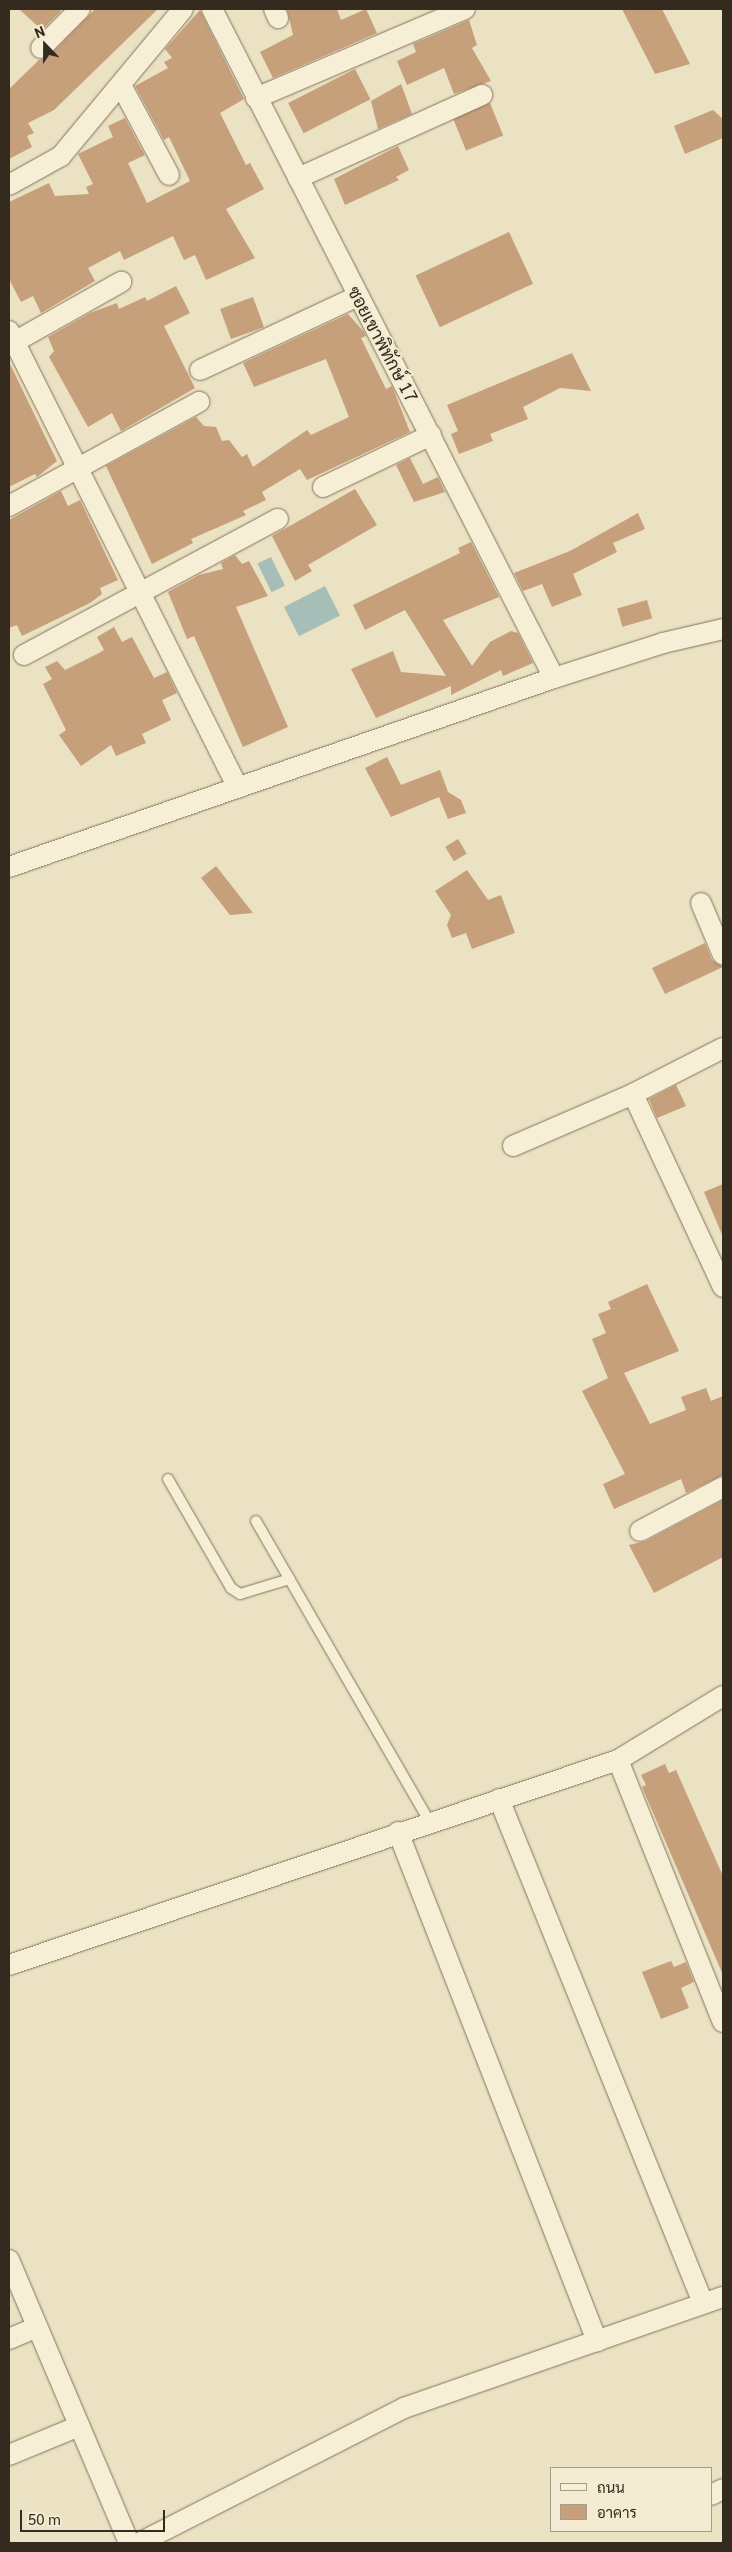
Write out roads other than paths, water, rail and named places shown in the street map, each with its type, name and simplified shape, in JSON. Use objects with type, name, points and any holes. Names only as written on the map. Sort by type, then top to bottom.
[{"type":"street","points":[[41,48],[80,9]]},
{"type":"street","points":[[9,185],[61,156],[183,9]]},
{"type":"street","name":"ซอยเขาพิทักษ์ 17","points":[[212,9],[554,678]]},
{"type":"street","points":[[256,98],[465,9]]},
{"type":"street","points":[[120,85],[169,175]]},
{"type":"street","points":[[298,178],[482,95]]},
{"type":"street","points":[[121,282],[11,339],[142,592],[238,788]]},
{"type":"street","points":[[200,370],[358,296]]},
{"type":"street","points":[[9,506],[199,402]]},
{"type":"street","points":[[323,487],[431,436]]},
{"type":"street","points":[[24,655],[278,520]]},
{"type":"street","points":[[9,867],[554,678],[663,643],[723,630]]},
{"type":"street","points":[[701,903],[723,955]]},
{"type":"street","points":[[513,1146],[633,1094],[723,1048]]},
{"type":"street","points":[[633,1094],[723,1287]]},
{"type":"street","points":[[640,1531],[723,1487]]},
{"type":"street","points":[[9,1965],[429,1821],[618,1760],[723,1696]]},
{"type":"street","points":[[618,1760],[723,2022]]},
{"type":"street","points":[[499,1799],[703,2303]]},
{"type":"street","points":[[398,1832],[597,2341]]},
{"type":"street","points":[[9,2260],[129,2543]]},
{"type":"street","points":[[139,2543],[404,2408],[723,2297]]},
{"type":"street","points":[[9,2339],[37,2327]]},
{"type":"street","points":[[9,2455],[80,2426]]},
{"type":"lane","points":[[168,1479],[231,1588],[240,1594],[290,1580]]},
{"type":"lane","points":[[256,1521],[429,1821]]},
{"type":"water","points":[[271,557],[285,586],[272,592],[258,564]]},
{"type":"water","points":[[325,586],[340,615],[299,636],[284,607]]}]
